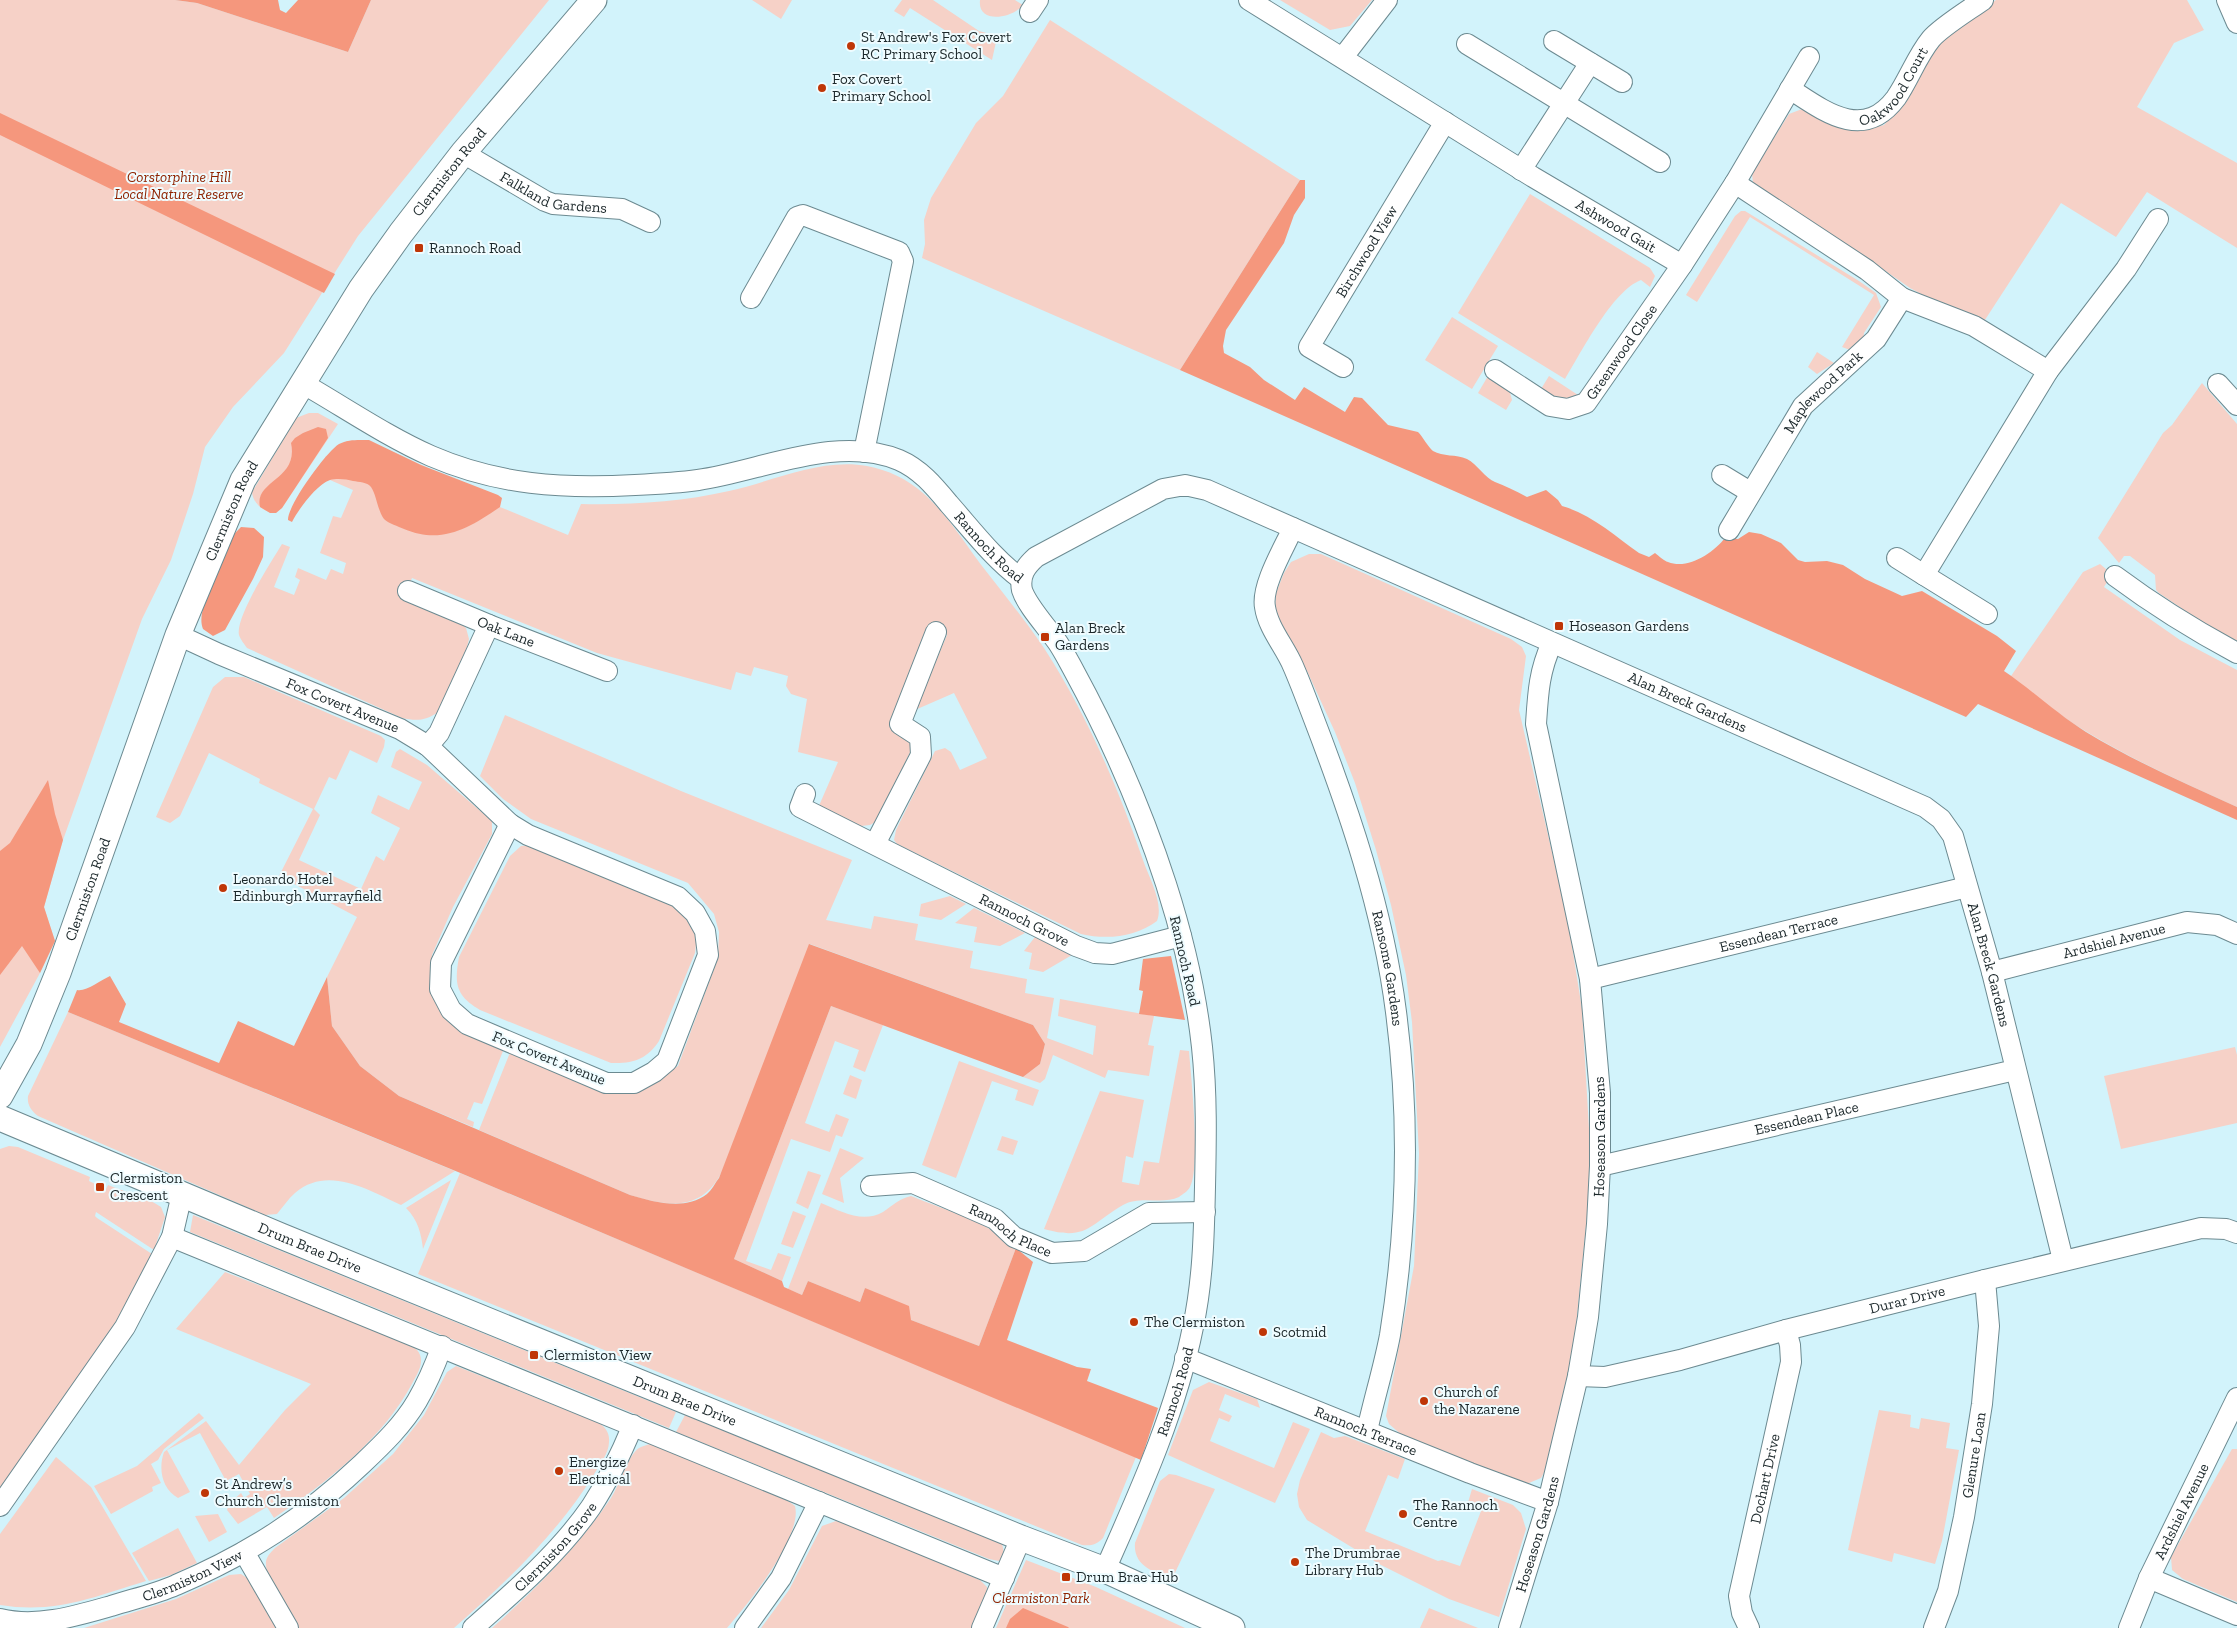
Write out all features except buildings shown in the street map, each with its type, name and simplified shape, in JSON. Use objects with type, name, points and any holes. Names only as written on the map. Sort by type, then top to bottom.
[{"type":"street","name":"Clermiston Road","points":[[0,1096],[29,1044],[58,973],[178,635],[240,487],[302,382],[361,288],[463,153],[594,0]]},
{"type":"street","name":"Ashwood Gait","points":[[1249,0],[1521,170],[1682,265]]},
{"type":"street","points":[[1342,57],[1387,0]]},
{"type":"street","name":"Oakwood Court","points":[[1790,89],[1831,116],[1860,121],[1880,114],[1895,98],[1932,38],[1983,0]]},
{"type":"street","points":[[2227,0],[2237,23]]},
{"type":"street","points":[[1554,41],[1622,82]]},
{"type":"street","points":[[1467,44],[1660,162]]},
{"type":"street","points":[[1682,265],[1735,183],[1809,57]]},
{"type":"street","points":[[1521,170],[1590,63]]},
{"type":"street","name":"Birchwood View","points":[[1343,367],[1309,347],[1445,122]]},
{"type":"street","name":"Falkland Gardens","points":[[463,153],[545,201],[554,204],[622,210],[650,222]]},
{"type":"street","points":[[1735,183],[1867,270],[1902,298],[1974,326],[2048,371]]},
{"type":"street","points":[[751,298],[797,217],[804,215],[899,252],[903,261],[864,452]]},
{"type":"street","points":[[1924,575],[2048,371],[2126,269],[2158,219]]},
{"type":"street","name":"Greenwood Close","points":[[1495,370],[1550,406],[1568,409],[1586,403],[1682,265]]},
{"type":"street","name":"Maplewood Park","points":[[1729,530],[1803,406],[1876,339],[1902,298]]},
{"type":"street","name":"Rannoch Road","points":[[302,382],[381,430],[431,456],[486,475],[536,485],[597,486],[698,480],[825,452],[864,452],[897,459],[915,468],[930,482],[994,555],[1021,579],[1024,595],[1060,646],[1108,735],[1153,846],[1181,936],[1191,980],[1202,1050],[1206,1119],[1205,1212],[1203,1264],[1193,1328],[1164,1430],[1105,1570]]},
{"type":"street","points":[[1722,475],[1750,492]]},
{"type":"street","name":"Alan Breck Gardens","points":[[1021,579],[1024,571],[1036,557],[1163,489],[1185,484],[1207,490],[1925,807],[1941,819],[1953,836],[1992,972],[2063,1260]]},
{"type":"street","name":"Ransome Gardens","points":[[1293,528],[1266,591],[1264,606],[1270,622],[1293,666],[1337,779],[1375,899],[1396,1011],[1404,1095],[1405,1188],[1396,1284],[1389,1337],[1366,1431]]},
{"type":"street","points":[[1896,558],[1987,614]]},
{"type":"street","points":[[2129,579],[2196,631],[2237,654]]},
{"type":"street","name":"Oak Lane","points":[[408,590],[489,625],[607,671]]},
{"type":"street","points":[[428,746],[439,733],[489,625]]},
{"type":"street","points":[[875,844],[921,755],[920,737],[900,724],[936,632]]},
{"type":"street","name":"Fox Covert Avenue","points":[[178,635],[219,654],[400,729],[428,746],[510,824],[528,835],[678,897],[695,913],[705,931],[708,955],[667,1061],[634,1083],[606,1083],[467,1024],[451,1010],[440,989],[441,963],[510,824]]},
{"type":"street","name":"Hoseason Gardens","points":[[1509,1628],[1548,1502],[1578,1376],[1589,1307],[1598,1224],[1600,1093],[1590,979],[1536,724],[1538,681],[1552,643]]},
{"type":"street","name":"Rannoch Grove","points":[[805,794],[800,807],[1076,946],[1095,953],[1112,954],[1181,936]]},
{"type":"street","name":"Essendean Terrace","points":[[1590,979],[1967,887]]},
{"type":"street","name":"Ardshiel Avenue","points":[[1992,972],[2187,922],[2217,925],[2237,934]]},
{"type":"street","name":"Essendean Place","points":[[1600,1166],[2015,1070]]},
{"type":"street","name":"Drum Brae Drive","points":[[0,1118],[281,1236],[1021,1538],[1105,1570],[1232,1628]]},
{"type":"street","name":"Rannoch Place","points":[[871,1186],[913,1183],[995,1219],[1014,1237],[1052,1253],[1084,1251],[1149,1213],[1205,1212]]},
{"type":"street","points":[[0,1506],[125,1327],[172,1236],[182,1194]]},
{"type":"street","name":"Durar Drive","points":[[1578,1376],[1615,1375],[1680,1360],[1786,1330],[2063,1260],[2201,1228],[2226,1229],[2237,1233]]},
{"type":"street","points":[[172,1236],[1004,1578]]},
{"type":"street","name":"Glenure Loan","points":[[1934,1628],[1948,1590],[1964,1517],[1982,1404],[1989,1326],[1985,1280]]},
{"type":"street","name":"Dochart Drive","points":[[1748,1628],[1742,1613],[1739,1596],[1791,1362],[1790,1344],[1786,1330]]},
{"type":"street","name":"Clermiston View","points":[[0,1620],[18,1624],[48,1621],[100,1609],[176,1585],[244,1552],[277,1533],[319,1503],[384,1444],[417,1402],[434,1369],[442,1346]]},
{"type":"street","name":"Rannoch Terrace","points":[[1185,1358],[1548,1502]]},
{"type":"street","name":"Ardshiel Avenue","points":[[2130,1628],[2149,1578],[2230,1431],[2237,1398]]},
{"type":"street","name":"Clermiston Grove","points":[[473,1628],[520,1586],[590,1508],[611,1472],[633,1425]]},
{"type":"street","points":[[745,1628],[781,1578],[819,1502]]},
{"type":"street","points":[[982,1628],[1021,1538]]},
{"type":"street","points":[[244,1552],[288,1628]]},
{"type":"street","points":[[2149,1578],[2237,1615]]},
{"type":"green space","name":"Corstorphine Hill Local Nature Reserve","points":[[0,0],[175,0],[197,3],[348,52],[371,0],[549,0],[358,236],[284,353],[233,407],[205,447],[193,494],[171,560],[142,619],[63,840],[44,907],[55,941],[0,1047]]},
{"type":"green space","points":[[752,0],[792,0],[781,19]]},
{"type":"green space","points":[[902,0],[933,0],[979,31],[994,35],[996,42],[992,60],[910,8],[904,17],[894,11]]},
{"type":"green space","points":[[980,0],[1015,0],[1023,5],[1012,13],[997,17],[984,13]]},
{"type":"green space","points":[[1280,0],[1372,0],[1350,26],[1330,30]]},
{"type":"green space","points":[[1996,0],[2187,0],[2204,30],[2174,43],[2137,107],[2237,163],[2237,248],[2147,192],[2116,237],[2061,203],[1981,326],[1910,288],[1861,254],[1761,193],[1753,184],[1752,173],[1789,114],[1802,109],[1837,127],[1860,131],[1884,125],[1902,104],[1933,50],[1951,30]]},
{"type":"green space","points":[[1050,20],[1300,180],[1180,370],[922,258],[925,244],[924,220],[931,198],[976,123],[1003,96]]},
{"type":"green space","points":[[1530,194],[1650,268],[1655,276],[1650,287],[1641,280],[1630,286],[1619,296],[1588,339],[1565,379],[1458,313]]},
{"type":"green space","points":[[1741,211],[1745,211],[1876,293],[1881,307],[1864,333],[1863,341],[1850,350],[1842,347],[1874,295],[1750,217],[1697,302],[1686,295],[1735,216]]},
{"type":"green space","points":[[1452,317],[1498,346],[1472,389],[1425,360]]},
{"type":"green space","points":[[1817,352],[1834,363],[1817,374],[1808,367]]},
{"type":"green space","points":[[1488,376],[1509,389],[1512,400],[1506,410],[1478,393]]},
{"type":"green space","points":[[1549,376],[1578,395],[1573,398],[1564,399],[1555,397],[1541,389]]},
{"type":"green space","points":[[2202,383],[2237,424],[2237,642],[2200,621],[2159,593],[2156,590],[2155,575],[2130,556],[2124,556],[2119,563],[2098,538],[2163,433],[2172,425]]},
{"type":"green space","points":[[309,413],[318,413],[338,424],[282,508],[275,513],[267,511],[257,504],[252,492],[296,418]]},
{"type":"green space","points":[[347,441],[386,449],[448,477],[500,507],[568,535],[581,504],[637,503],[693,498],[746,487],[797,472],[832,465],[867,466],[904,479],[923,493],[947,519],[1044,648],[1074,698],[1112,778],[1155,890],[1159,906],[1157,921],[1140,931],[1121,936],[1101,937],[1081,934],[897,844],[894,840],[896,830],[935,751],[945,748],[951,752],[960,770],[987,758],[954,693],[915,710],[947,635],[932,629],[893,731],[910,739],[912,748],[882,814],[877,821],[870,825],[861,826],[818,808],[838,762],[798,752],[807,699],[791,694],[786,686],[788,676],[754,667],[751,676],[736,672],[731,690],[597,653],[412,578],[404,598],[458,621],[466,628],[469,639],[466,651],[438,712],[425,719],[402,718],[247,648],[239,635],[239,627],[255,589],[282,544],[290,547],[274,587],[294,595],[300,580],[295,577],[298,568],[326,580],[331,569],[343,574],[346,563],[320,553],[333,516],[341,518],[353,490],[330,480],[325,457]]},
{"type":"green space","points":[[1309,554],[1321,554],[1511,639],[1522,647],[1526,656],[1519,710],[1568,921],[1582,1009],[1590,1146],[1588,1206],[1573,1356],[1547,1467],[1541,1478],[1524,1485],[1403,1436],[1389,1424],[1386,1416],[1414,1266],[1419,1154],[1412,1022],[1406,975],[1391,905],[1355,783],[1335,732],[1307,671],[1282,630],[1275,609],[1276,593],[1284,573],[1291,562]]},
{"type":"green space","points":[[2100,564],[2112,574],[2104,587],[2180,640],[2237,670],[2237,807],[2161,772],[2105,743],[2057,713],[2011,676],[2083,572]]},
{"type":"green space","points":[[225,677],[244,677],[381,736],[385,740],[377,763],[350,750],[336,780],[329,777],[314,809],[320,815],[299,860],[361,889],[376,856],[384,861],[400,828],[371,813],[378,795],[409,810],[422,782],[391,767],[396,752],[400,749],[427,765],[492,821],[492,834],[453,907],[432,955],[431,989],[505,1046],[482,1104],[474,1102],[467,1119],[474,1122],[473,1127],[399,1096],[360,1066],[332,1026],[327,977],[357,917],[279,876],[313,809],[259,783],[260,779],[209,753],[180,816],[170,823],[156,817],[213,687]]},
{"type":"green space","points":[[505,715],[681,791],[852,860],[826,920],[871,929],[874,916],[918,924],[915,940],[973,951],[970,968],[1027,979],[1025,993],[1054,998],[1047,1038],[1093,1055],[1096,1026],[1058,1016],[1060,999],[1154,1016],[1148,1045],[1154,1046],[1149,1076],[1108,1070],[1105,1078],[1053,1055],[1045,1079],[1040,1083],[1023,1077],[1040,1064],[1045,1044],[1033,1025],[810,944],[723,1169],[715,1183],[706,1193],[684,1203],[658,1202],[644,1199],[630,1195],[479,1130],[511,1050],[572,1075],[659,1079],[678,1066],[718,958],[719,932],[714,914],[688,883],[531,819],[503,799],[480,776]]},
{"type":"green space","points":[[534,845],[683,909],[697,936],[695,953],[659,1041],[650,1052],[639,1059],[626,1063],[611,1063],[480,1010],[461,994],[457,982],[459,957],[510,856],[521,846]]},
{"type":"green space","points":[[950,896],[966,904],[941,920],[919,916],[921,904]]},
{"type":"green space","points":[[974,908],[1025,933],[1000,946],[974,942],[977,927],[955,923]]},
{"type":"green space","points":[[1035,937],[1072,955],[1043,972],[1029,969],[1032,953],[1024,951]]},
{"type":"green space","points":[[831,1006],[883,1025],[865,1072],[853,1067],[859,1050],[835,1041],[805,1123],[829,1132],[836,1114],[849,1119],[842,1137],[836,1135],[830,1152],[791,1139],[746,1261],[771,1270],[778,1253],[791,1257],[782,1281],[734,1259]]},
{"type":"green space","points":[[68,1012],[455,1171],[401,1205],[362,1187],[348,1183],[321,1181],[308,1185],[295,1193],[277,1214],[265,1215],[38,1116],[33,1112],[29,1105],[28,1096]]},
{"type":"green space","points":[[2235,1047],[2237,1055],[2237,1123],[2121,1149],[2104,1076]]},
{"type":"green space","points":[[1180,1050],[1189,1051],[1193,1100],[1195,1162],[1189,1188],[1179,1197],[1172,1199],[1130,1202],[1094,1225],[1079,1232],[1058,1232],[1044,1229],[1100,1091],[1144,1100],[1133,1158],[1126,1156],[1122,1182],[1139,1185],[1144,1161],[1159,1163]]},
{"type":"green space","points":[[959,1061],[1039,1090],[1033,1106],[1015,1100],[1018,1090],[992,1081],[956,1178],[922,1165]]},
{"type":"green space","points":[[850,1075],[862,1080],[856,1099],[843,1094]]},
{"type":"green space","points":[[1002,1136],[1018,1141],[1013,1155],[997,1150]]},
{"type":"green space","points":[[9,1146],[18,1147],[90,1177],[89,1181],[106,1189],[108,1185],[149,1200],[161,1207],[165,1217],[154,1250],[96,1212],[95,1216],[97,1218],[152,1254],[121,1316],[0,1490],[0,1149]]},
{"type":"green space","points":[[840,1148],[864,1158],[840,1178],[844,1203],[822,1194]]},
{"type":"green space","points":[[808,1171],[821,1175],[808,1209],[796,1203]]},
{"type":"green space","points":[[460,1173],[1136,1457],[1103,1538],[1093,1544],[1082,1545],[418,1274]]},
{"type":"green space","points":[[451,1180],[423,1249],[418,1227],[406,1208]]},
{"type":"green space","points":[[911,1196],[980,1224],[1016,1248],[979,1346],[911,1320],[865,1288],[860,1302],[808,1281],[802,1295],[788,1289],[821,1203],[844,1213],[867,1217],[883,1212]]},
{"type":"green space","points":[[793,1211],[806,1216],[793,1248],[781,1244]]},
{"type":"green space","points":[[193,1215],[676,1412],[669,1428],[190,1232]]},
{"type":"green space","points":[[225,1272],[408,1343],[416,1349],[421,1358],[417,1375],[401,1403],[370,1441],[352,1458],[333,1475],[274,1518],[267,1507],[238,1524],[227,1510],[229,1504],[241,1493],[244,1498],[250,1494],[239,1474],[226,1481],[200,1433],[167,1450],[190,1492],[178,1498],[168,1489],[163,1478],[161,1465],[164,1452],[206,1421],[239,1465],[285,1410],[311,1384],[176,1329]]},
{"type":"green space","points":[[456,1366],[599,1423],[609,1436],[609,1446],[601,1464],[579,1498],[529,1557],[454,1628],[298,1628],[267,1571],[266,1560],[268,1556],[275,1548],[344,1498],[393,1454],[424,1415],[447,1372]]},
{"type":"green space","points":[[1209,1382],[1257,1399],[1260,1408],[1225,1394],[1219,1410],[1232,1416],[1229,1422],[1219,1418],[1210,1441],[1274,1468],[1293,1422],[1310,1429],[1275,1503],[1168,1455],[1193,1390]]},
{"type":"green space","points":[[1879,1410],[1911,1415],[1910,1427],[1919,1429],[1921,1418],[1950,1423],[1946,1448],[1959,1450],[1942,1541],[1935,1564],[1894,1553],[1892,1562],[1848,1550]]},
{"type":"green space","points":[[199,1413],[204,1418],[164,1449],[158,1460],[151,1464],[161,1483],[152,1487],[153,1491],[111,1514],[94,1486],[137,1466]]},
{"type":"green space","points":[[685,1415],[1002,1544],[1003,1555],[999,1561],[989,1559],[676,1432]]},
{"type":"green space","points":[[1321,1432],[1334,1438],[1345,1436],[1405,1459],[1398,1479],[1388,1475],[1365,1531],[1438,1561],[1442,1560],[1460,1566],[1481,1511],[1467,1506],[1472,1489],[1513,1505],[1521,1513],[1526,1529],[1499,1617],[1449,1599],[1381,1565],[1307,1520],[1299,1507],[1297,1494],[1300,1480]]},
{"type":"green space","points":[[650,1444],[784,1498],[795,1506],[795,1519],[791,1535],[772,1570],[727,1628],[492,1628],[540,1583],[585,1534],[611,1498],[631,1457],[640,1447]]},
{"type":"green space","points":[[2232,1449],[2237,1449],[2237,1602],[2183,1579],[2172,1570],[2171,1557]]},
{"type":"green space","points":[[56,1457],[91,1487],[146,1581],[57,1606],[20,1607],[0,1605],[0,1534]]},
{"type":"green space","points":[[1169,1474],[1215,1489],[1172,1579],[1146,1567],[1141,1563],[1135,1551],[1135,1543],[1160,1481]]},
{"type":"green space","points":[[218,1514],[227,1532],[209,1542],[195,1516]]},
{"type":"green space","points":[[836,1521],[848,1524],[980,1580],[987,1587],[986,1599],[971,1628],[761,1628],[789,1590],[822,1526]]},
{"type":"green space","points":[[178,1528],[197,1563],[171,1575],[149,1581],[132,1553]]},
{"type":"green space","name":"Clermiston Park","points":[[1026,1560],[1096,1587],[1185,1628],[996,1628]]},
{"type":"green space","points":[[241,1574],[247,1578],[278,1628],[84,1628],[176,1599],[229,1575]]},
{"type":"green space","points":[[1429,1608],[1478,1628],[1420,1628]]},
{"type":"shaded area","points":[[175,0],[278,0],[280,10],[286,13],[298,0],[371,0],[348,52],[197,3]]},
{"type":"shaded area","points":[[0,113],[335,274],[324,293],[0,135]]},
{"type":"shaded area","points":[[1300,180],[1305,180],[1305,198],[1294,215],[1284,243],[1226,330],[1223,346],[1224,353],[1250,367],[1264,380],[1295,400],[1304,387],[1345,412],[1354,397],[1362,398],[1388,425],[1418,432],[1433,451],[1467,459],[1492,480],[1527,497],[1546,490],[1562,506],[1583,514],[1639,553],[1649,557],[1655,553],[1663,560],[1676,564],[1692,562],[1714,549],[1725,538],[1738,539],[1749,532],[1761,534],[1781,543],[1798,560],[1805,562],[1827,561],[1843,565],[1865,579],[1902,596],[1922,591],[1997,636],[2016,651],[2004,671],[2065,718],[2123,753],[2237,807],[2237,820],[1978,704],[1966,717],[1180,370]]},
{"type":"shaded area","points":[[318,427],[326,429],[328,438],[282,508],[276,513],[270,513],[260,507],[260,498],[263,491],[289,465],[292,455],[291,443],[303,433]]},
{"type":"shaded area","points":[[369,440],[421,465],[498,495],[502,498],[500,507],[477,522],[455,532],[443,535],[418,534],[384,519],[369,485],[345,479],[335,479],[330,480],[313,492],[292,522],[288,520],[289,513],[300,492],[333,449],[346,441]]},
{"type":"shaded area","points":[[241,527],[254,528],[264,537],[263,557],[225,630],[213,636],[203,629],[201,619],[207,591],[230,538]]},
{"type":"shaded area","points":[[48,780],[63,840],[44,907],[55,941],[40,973],[22,946],[0,975],[0,851],[10,843]]},
{"type":"shaded area","points":[[809,944],[1033,1025],[1045,1044],[1040,1064],[1023,1077],[831,1006],[734,1259],[782,1281],[784,1287],[802,1295],[808,1281],[860,1302],[865,1288],[909,1306],[911,1320],[979,1346],[1016,1248],[1033,1262],[1007,1340],[1077,1367],[1091,1369],[1087,1381],[1158,1408],[1141,1460],[458,1172],[68,1012],[77,990],[89,988],[110,976],[126,1004],[119,1022],[219,1063],[238,1021],[294,1046],[327,977],[332,1026],[360,1066],[399,1096],[630,1195],[669,1204],[679,1204],[698,1199],[707,1194],[719,1178]]},
{"type":"shaded area","points":[[1171,956],[1185,1020],[1139,1014],[1143,991],[1139,990],[1143,959]]},
{"type":"shaded area","points":[[1023,1608],[1069,1628],[1006,1628],[1010,1619]]},
{"type":"place","name":"St Andrew's Fox Covert RC Primary School","points":[[851,46]]},
{"type":"place","name":"Fox Covert Primary School","points":[[822,88]]},
{"type":"place","name":"Rannoch Road","points":[[419,248]]},
{"type":"place","name":"Hoseason Gardens","points":[[1559,626]]},
{"type":"place","name":"Alan Breck Gardens","points":[[1045,637]]},
{"type":"place","name":"Leonardo Hotel Edinburgh Murrayfield","points":[[223,888]]},
{"type":"place","name":"Clermiston Crescent","points":[[100,1187]]},
{"type":"place","name":"The Clermiston","points":[[1134,1322]]},
{"type":"place","name":"Scotmid","points":[[1263,1332]]},
{"type":"place","name":"Clermiston View","points":[[534,1355]]},
{"type":"place","name":"Church of the Nazarene","points":[[1424,1401]]},
{"type":"place","name":"Energize Electrical","points":[[559,1471]]},
{"type":"place","name":"St Andrew’s Church Clermiston","points":[[205,1493]]},
{"type":"place","name":"The Rannoch Centre","points":[[1403,1514]]},
{"type":"place","name":"The Drumbrae Library Hub","points":[[1295,1562]]},
{"type":"place","name":"Drum Brae Hub","points":[[1066,1577]]}]
